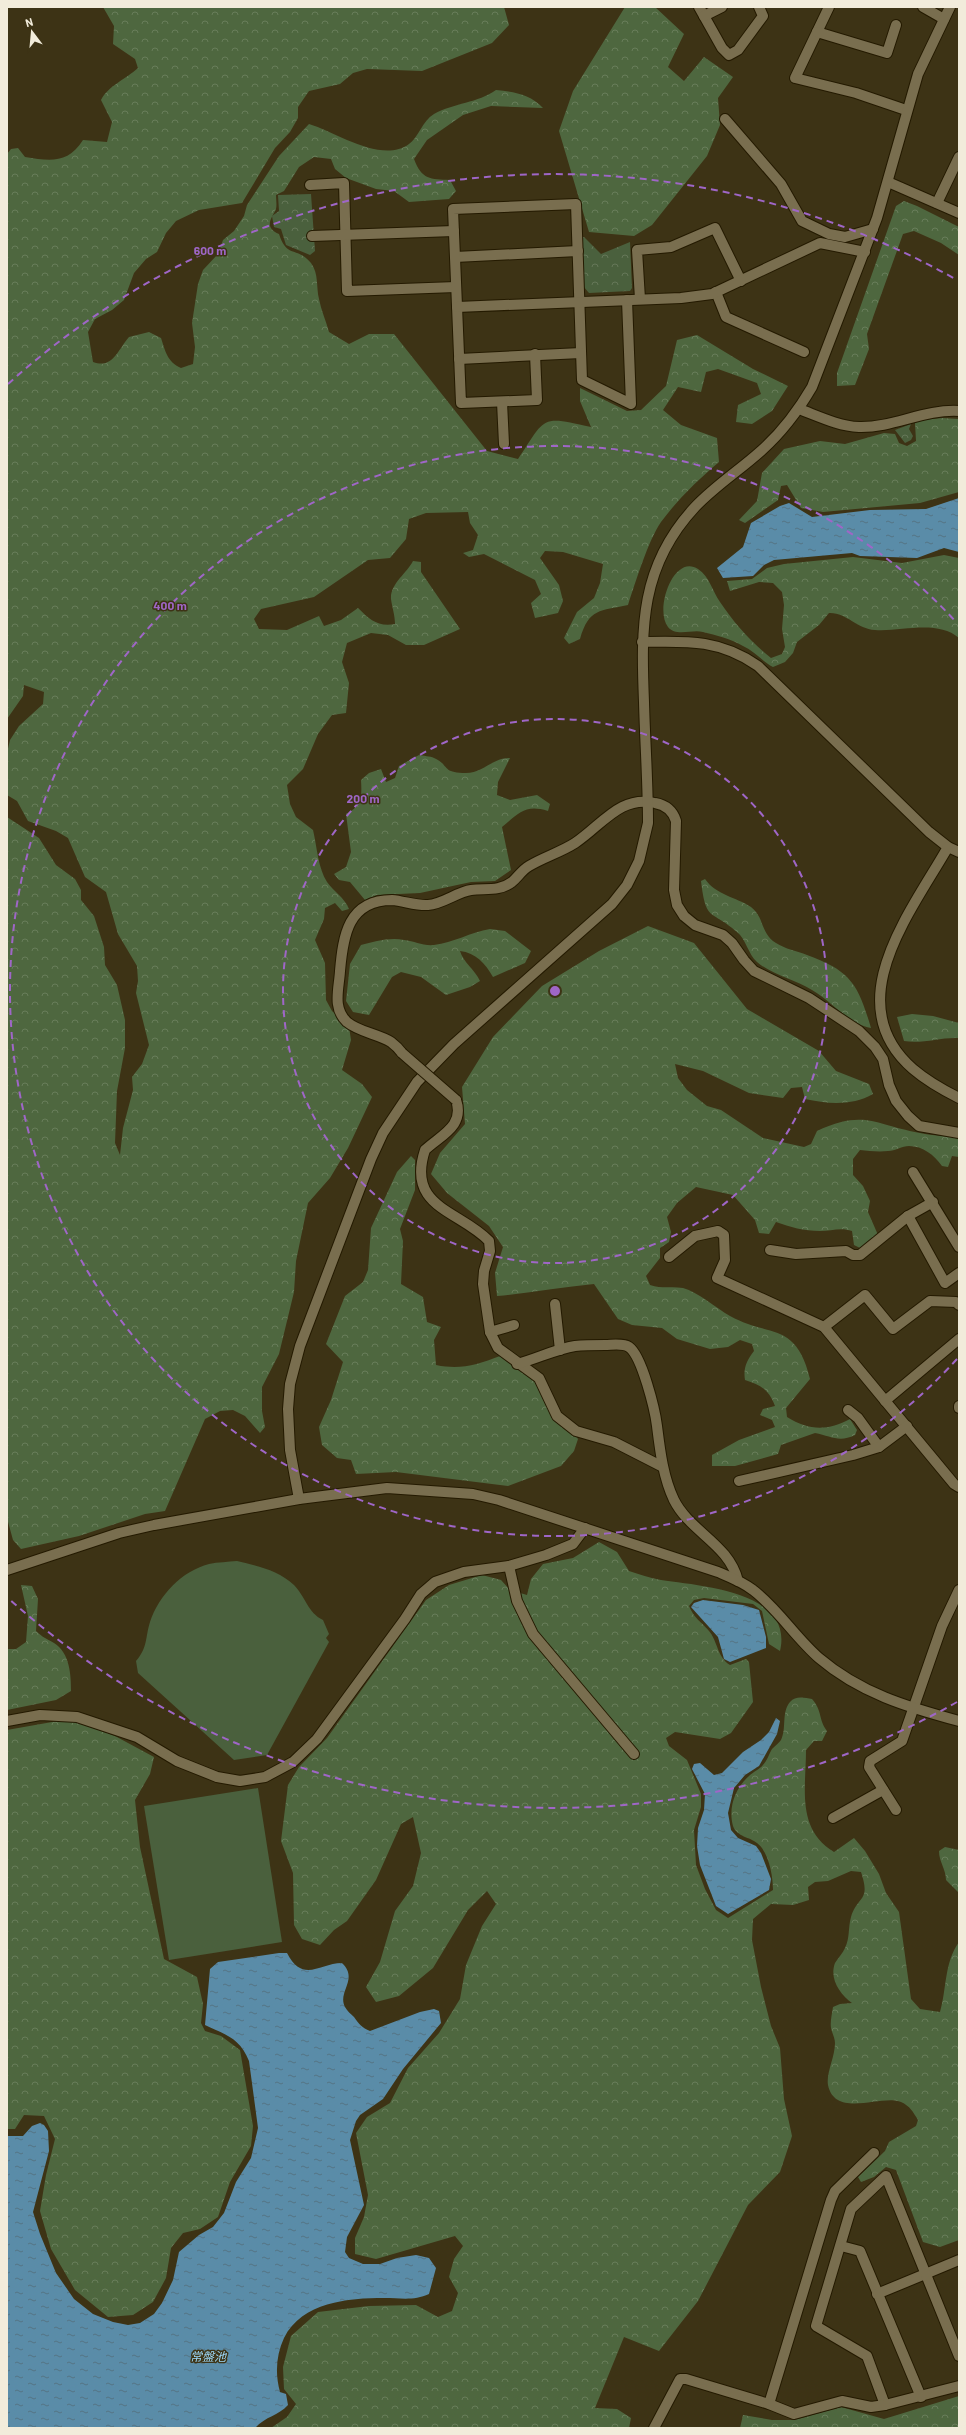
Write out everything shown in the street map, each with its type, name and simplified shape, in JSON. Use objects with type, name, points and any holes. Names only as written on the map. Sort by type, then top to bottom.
[{"type":"street","points":[[699,7],[722,48],[729,55],[738,50],[763,16],[759,7]]},
{"type":"street","points":[[704,16],[722,7]]},
{"type":"street","points":[[829,7],[795,78],[856,93],[906,110]]},
{"type":"street","points":[[923,7],[944,19]]},
{"type":"street","points":[[299,1499],[289,1427],[292,1378],[300,1346],[371,1158],[383,1133],[417,1082],[448,1050],[599,918],[617,899],[639,862],[648,823],[642,642],[646,603],[660,560],[678,528],[692,510],[712,489],[761,451],[799,409],[821,369],[873,229],[888,182],[906,110],[923,60],[950,7]]},
{"type":"street","points":[[817,32],[887,53],[896,25]]},
{"type":"street","points":[[725,119],[782,184],[802,221],[829,234],[845,237],[873,229]]},
{"type":"street","points":[[937,203],[959,156]]},
{"type":"street","points":[[888,182],[959,213]]},
{"type":"street","points":[[310,185],[344,183],[347,291],[456,287]]},
{"type":"street","points":[[535,354],[537,400],[461,404],[453,208],[576,204],[582,380],[631,404],[627,300]]},
{"type":"street","points":[[640,299],[637,250],[671,247],[715,228],[740,281]]},
{"type":"street","points":[[312,236],[454,231]]},
{"type":"street","points":[[457,307],[681,298],[716,292],[820,243],[865,252]]},
{"type":"street","points":[[455,257],[578,251]]},
{"type":"street","points":[[716,292],[726,317],[804,352]]},
{"type":"street","points":[[459,359],[535,354],[581,353]]},
{"type":"street","points":[[502,402],[504,444]]},
{"type":"street","points":[[799,409],[848,426],[859,427],[880,425],[926,412],[959,411]]},
{"type":"street","points":[[642,642],[708,643],[734,651],[747,658],[764,671],[929,832],[948,847],[959,852]]},
{"type":"street","points":[[663,1467],[614,1442],[576,1431],[557,1416],[539,1378],[517,1364],[498,1348],[490,1332],[483,1284],[484,1271],[490,1251],[489,1241],[430,1199],[423,1187],[420,1176],[425,1150],[448,1133],[457,1119],[459,1108],[456,1100],[391,1042],[348,1023],[340,1012],[337,1002],[342,945],[345,931],[357,914],[369,906],[383,901],[429,905],[471,890],[491,891],[512,882],[516,875],[529,866],[575,843],[625,804],[640,800],[661,804],[674,814],[676,822],[674,890],[677,905],[684,916],[695,925],[723,934],[754,971],[809,998],[860,1031],[875,1047],[883,1059],[889,1085],[896,1101],[919,1126],[959,1133]]},
{"type":"street","points":[[948,847],[890,951],[882,975],[879,1002],[884,1028],[903,1060],[923,1078],[959,1098]]},
{"type":"street","points":[[913,1172],[959,1246]]},
{"type":"street","points":[[770,1250],[796,1254],[846,1251],[860,1255],[908,1216],[933,1202]]},
{"type":"street","points":[[908,1216],[945,1283],[959,1273]]},
{"type":"street","points":[[669,1257],[695,1236],[718,1231],[724,1235],[725,1260],[717,1278],[824,1326],[906,1426],[957,1483]]},
{"type":"street","points":[[824,1326],[865,1295],[893,1329],[930,1301],[956,1302],[959,1305]]},
{"type":"street","points":[[555,1304],[560,1350]]},
{"type":"street","points":[[490,1332],[514,1324]]},
{"type":"street","points":[[885,1400],[959,1339]]},
{"type":"street","points":[[517,1364],[575,1346],[617,1344],[628,1347],[634,1352],[640,1363],[657,1423],[663,1467],[673,1499],[683,1516],[726,1555],[736,1572],[738,1581]]},
{"type":"street","points":[[848,1410],[858,1418],[879,1447]]},
{"type":"street","points":[[739,1481],[853,1455],[879,1447],[906,1426]]},
{"type":"street","points":[[7,1570],[119,1533],[299,1499],[357,1490],[387,1488],[473,1494],[499,1500],[718,1572],[738,1581],[758,1594],[797,1637],[839,1673],[871,1693],[912,1709],[959,1720]]},
{"type":"street","points":[[7,1721],[40,1715],[76,1717],[137,1737],[177,1761],[205,1774],[240,1781],[265,1777],[293,1762],[317,1739],[405,1620],[420,1594],[435,1582],[448,1576],[509,1566],[546,1555],[573,1544],[584,1528]]},
{"type":"street","points":[[509,1566],[517,1600],[533,1634],[634,1754]]},
{"type":"street","points":[[896,1810],[869,1767],[870,1761],[902,1741],[942,1626],[959,1590]]},
{"type":"street","points":[[833,1818],[883,1790]]},
{"type":"street","points":[[769,2404],[831,2200],[835,2191],[874,2153]]},
{"type":"street","points":[[885,2405],[866,2356],[816,2326],[851,2209],[886,2176],[959,2356]]},
{"type":"street","points":[[841,2246],[860,2251],[920,2396]]},
{"type":"street","points":[[878,2294],[959,2260]]},
{"type":"street","points":[[654,2428],[680,2379],[686,2379],[769,2404],[794,2414],[842,2401],[871,2408],[959,2386]]},
{"type":"green space","points":[[103,7],[504,7],[509,25],[492,43],[422,71],[367,69],[353,73],[340,84],[309,91],[298,107],[298,118],[290,132],[275,148],[242,203],[199,210],[176,221],[166,233],[157,252],[146,259],[134,273],[124,300],[112,310],[95,319],[88,332],[93,362],[100,364],[110,361],[118,353],[129,337],[149,332],[161,338],[167,355],[176,365],[181,368],[193,364],[195,347],[192,323],[198,284],[203,270],[218,254],[223,240],[234,231],[244,216],[247,205],[279,156],[309,124],[346,140],[373,149],[386,151],[398,149],[409,144],[426,121],[434,114],[450,107],[482,98],[496,90],[521,94],[538,103],[543,108],[491,106],[463,115],[427,140],[414,159],[420,171],[424,175],[437,179],[450,180],[456,191],[449,199],[409,202],[394,191],[376,189],[346,178],[335,169],[331,159],[314,157],[299,167],[284,191],[276,195],[276,209],[270,222],[271,228],[279,234],[285,247],[306,258],[314,267],[320,303],[329,332],[349,344],[369,334],[394,334],[487,451],[518,459],[540,427],[546,423],[562,421],[591,427],[580,401],[580,388],[627,411],[641,410],[666,386],[677,340],[697,335],[753,369],[788,386],[772,411],[752,424],[736,422],[738,405],[761,394],[757,383],[718,369],[706,372],[701,392],[678,387],[663,410],[681,425],[717,438],[719,462],[688,490],[661,522],[647,550],[628,605],[603,610],[592,616],[587,621],[580,639],[569,644],[564,638],[577,612],[594,598],[600,583],[603,564],[563,552],[545,551],[540,558],[559,585],[563,601],[558,613],[535,618],[531,603],[541,594],[535,580],[484,554],[469,557],[463,553],[473,550],[478,535],[470,523],[468,512],[426,513],[409,519],[406,539],[390,558],[368,560],[314,597],[261,609],[254,619],[259,629],[287,630],[319,616],[324,626],[341,620],[358,608],[375,622],[389,625],[395,624],[391,594],[393,588],[413,561],[421,562],[421,572],[460,629],[424,645],[406,645],[388,635],[371,633],[347,643],[342,662],[349,683],[346,713],[332,715],[318,734],[303,769],[287,785],[290,804],[296,817],[313,830],[320,864],[327,882],[349,909],[342,911],[335,903],[325,908],[324,919],[315,940],[325,963],[326,1000],[332,1011],[349,1027],[351,1040],[342,1070],[362,1084],[372,1097],[348,1148],[330,1178],[308,1203],[296,1261],[294,1292],[279,1354],[262,1387],[262,1411],[265,1427],[260,1433],[245,1416],[233,1410],[220,1411],[205,1419],[165,1511],[145,1514],[79,1536],[21,1549],[13,1540],[7,1518],[7,817],[39,838],[56,865],[75,879],[81,890],[81,900],[94,916],[104,947],[105,965],[117,985],[125,1020],[125,1048],[117,1091],[115,1143],[120,1155],[123,1128],[133,1090],[132,1077],[142,1064],[149,1045],[136,993],[138,981],[137,966],[118,934],[106,892],[85,877],[68,838],[56,831],[28,821],[17,801],[7,795],[7,753],[10,740],[19,726],[43,704],[44,692],[24,685],[23,696],[7,719],[7,154],[11,149],[18,148],[25,157],[50,160],[65,157],[77,148],[83,140],[107,142],[112,122],[101,100],[108,91],[138,68],[135,59],[113,44],[114,26]]},
{"type":"green space","points":[[625,7],[655,7],[684,34],[668,67],[684,81],[704,57],[733,77],[718,98],[720,125],[707,156],[652,225],[634,236],[589,232],[559,131],[573,91]]},
{"type":"green space","points":[[311,194],[315,251],[310,255],[286,245],[281,229],[274,227],[272,216],[279,211],[278,195]]},
{"type":"green space","points":[[904,201],[959,227],[959,255],[941,243],[914,231],[903,234],[867,334],[869,349],[855,385],[837,386],[837,373],[896,206]]},
{"type":"green space","points":[[584,237],[601,254],[630,242],[632,288],[630,291],[589,293],[584,287],[582,238]]},
{"type":"green space","points":[[942,418],[959,419],[959,492],[920,503],[823,512],[801,508],[787,485],[781,486],[778,500],[745,523],[739,520],[757,501],[762,473],[784,449],[820,441],[845,444],[884,433],[895,434],[899,443],[907,446],[916,441],[915,423],[922,420]]},
{"type":"green space","points":[[911,424],[909,429],[913,436],[911,440],[905,443],[895,430]]},
{"type":"green space","points":[[944,555],[959,558],[959,638],[950,632],[930,628],[885,630],[869,629],[841,615],[829,613],[819,625],[797,642],[793,653],[785,662],[773,667],[747,648],[734,641],[699,631],[675,632],[668,627],[664,619],[663,608],[665,597],[674,576],[681,569],[689,566],[698,569],[708,580],[717,598],[737,625],[771,658],[782,654],[785,647],[782,629],[784,605],[782,592],[773,583],[759,582],[730,591],[727,581],[752,579],[767,568],[784,564],[853,557],[902,563]]},
{"type":"green space","points":[[419,755],[434,758],[449,770],[458,773],[478,771],[499,760],[510,758],[498,782],[497,795],[510,800],[537,795],[550,804],[548,811],[528,809],[518,814],[502,827],[511,870],[495,881],[471,882],[420,893],[377,895],[365,900],[350,882],[339,880],[334,874],[346,867],[351,852],[346,814],[358,804],[361,796],[361,780],[369,773],[381,769],[386,782],[395,778],[399,766]]},
{"type":"green space","points":[[705,879],[715,889],[751,907],[759,916],[767,935],[776,943],[834,967],[851,981],[862,1000],[871,1028],[863,1026],[847,1017],[812,990],[763,967],[757,962],[751,955],[740,935],[711,914],[708,910],[705,903],[701,881]]},
{"type":"green space","points":[[648,926],[694,943],[747,1009],[819,1051],[836,1071],[869,1084],[873,1094],[857,1101],[831,1103],[805,1099],[802,1087],[791,1088],[783,1098],[749,1093],[703,1071],[675,1064],[678,1078],[687,1090],[707,1106],[721,1110],[763,1138],[804,1147],[811,1144],[817,1131],[833,1124],[859,1120],[880,1123],[925,1134],[959,1139],[959,1157],[952,1156],[948,1167],[942,1166],[928,1152],[914,1146],[906,1146],[885,1151],[860,1150],[853,1159],[853,1175],[863,1186],[870,1201],[868,1212],[878,1235],[860,1248],[854,1245],[852,1231],[848,1230],[808,1230],[776,1222],[769,1234],[759,1233],[755,1220],[733,1195],[696,1187],[677,1203],[667,1217],[671,1232],[669,1242],[660,1248],[660,1258],[646,1276],[650,1285],[659,1287],[679,1287],[689,1290],[730,1316],[744,1323],[780,1334],[789,1339],[797,1348],[804,1361],[810,1379],[786,1408],[787,1417],[803,1425],[818,1428],[834,1426],[850,1419],[857,1430],[855,1435],[840,1439],[815,1433],[781,1445],[778,1454],[735,1466],[712,1466],[712,1455],[739,1440],[775,1427],[772,1420],[760,1415],[763,1409],[775,1406],[773,1400],[760,1386],[745,1380],[746,1364],[754,1351],[752,1344],[740,1340],[728,1347],[710,1349],[677,1339],[662,1328],[632,1325],[618,1319],[594,1284],[497,1296],[495,1273],[503,1247],[489,1226],[447,1193],[431,1174],[440,1153],[465,1124],[462,1087],[493,1037],[542,986],[599,951]]},
{"type":"green space","points":[[490,929],[505,931],[531,951],[525,963],[493,977],[487,967],[475,956],[460,951],[480,981],[470,987],[446,995],[421,977],[401,972],[392,977],[369,1015],[353,1012],[346,1001],[350,964],[361,945],[382,940],[398,939],[426,945],[434,945]]},
{"type":"green space","points":[[912,1014],[933,1016],[959,1023],[959,1038],[945,1038],[918,1042],[904,1041],[897,1017]]},
{"type":"green space","points":[[411,1156],[415,1160],[415,1190],[400,1229],[403,1241],[401,1284],[423,1297],[427,1322],[441,1327],[434,1340],[436,1365],[461,1367],[484,1362],[500,1356],[535,1377],[542,1393],[578,1439],[574,1451],[561,1466],[508,1486],[396,1472],[356,1474],[351,1460],[337,1458],[322,1445],[319,1427],[331,1400],[343,1362],[326,1344],[345,1296],[363,1282],[368,1270],[371,1228],[397,1172]]},
{"type":"green space","points":[[599,1542],[617,1552],[629,1571],[661,1580],[719,1589],[740,1595],[759,1604],[773,1615],[781,1631],[780,1651],[769,1644],[762,1611],[753,1604],[704,1598],[694,1600],[689,1606],[696,1618],[712,1635],[722,1658],[726,1662],[730,1665],[746,1659],[749,1662],[753,1702],[731,1733],[720,1739],[675,1732],[666,1738],[669,1746],[687,1760],[701,1794],[701,1807],[694,1830],[696,1865],[705,1889],[716,1910],[728,1918],[773,1890],[770,1865],[765,1852],[757,1843],[741,1835],[735,1830],[731,1812],[732,1805],[736,1792],[740,1786],[749,1776],[763,1765],[772,1749],[781,1740],[784,1731],[787,1706],[790,1702],[795,1698],[812,1699],[827,1731],[822,1741],[814,1741],[806,1750],[805,1793],[808,1820],[822,1843],[834,1852],[854,1838],[865,1851],[879,1874],[886,1893],[899,1912],[911,1999],[920,2009],[940,2012],[948,1967],[954,1950],[959,1942],[959,2240],[940,2247],[923,2242],[896,2170],[886,2167],[874,2177],[861,2182],[858,2177],[885,2151],[889,2142],[916,2126],[918,2120],[907,2105],[893,2100],[860,2103],[840,2101],[832,2095],[828,2085],[828,2075],[834,2054],[835,2043],[831,2030],[833,2007],[840,2004],[852,2003],[843,1995],[837,1986],[833,1975],[835,1963],[847,1944],[851,1917],[864,1894],[865,1889],[861,1872],[851,1871],[828,1881],[815,1882],[808,1887],[809,1900],[793,1905],[771,1904],[753,1919],[752,1940],[761,1987],[771,2026],[780,2048],[784,2099],[792,2136],[780,2172],[748,2205],[698,2301],[659,2351],[624,2337],[595,2408],[617,2409],[631,2418],[629,2428],[271,2428],[287,2417],[296,2404],[284,2389],[283,2367],[291,2336],[318,2312],[369,2306],[416,2305],[438,2317],[452,2311],[458,2293],[449,2277],[454,2259],[463,2246],[455,2236],[376,2259],[355,2254],[355,2238],[364,2217],[368,2195],[356,2133],[367,2117],[390,2103],[408,2068],[439,2033],[460,1999],[466,1965],[482,1926],[496,1904],[487,1891],[468,1910],[433,1968],[399,1996],[376,2002],[366,1987],[380,1962],[395,1911],[413,1886],[421,1853],[413,1817],[401,1824],[376,1880],[347,1921],[334,1930],[320,1945],[302,1939],[294,1925],[293,1873],[281,1841],[288,1785],[299,1767],[327,1738],[426,1600],[449,1585],[482,1575],[501,1580],[510,1590],[527,1595],[531,1579],[543,1564],[573,1558]]},
{"type":"green space","points":[[237,1561],[274,1572],[294,1585],[310,1609],[323,1620],[329,1634],[326,1638],[329,1642],[267,1755],[234,1760],[138,1673],[136,1661],[143,1651],[154,1612],[166,1594],[181,1578],[199,1567],[212,1563]]},
{"type":"green space","points":[[21,1585],[32,1586],[38,1599],[36,1631],[59,1647],[66,1658],[70,1671],[71,1691],[56,1700],[7,1710],[7,1649],[16,1649],[26,1642],[28,1616]]},
{"type":"green space","points":[[69,1719],[115,1736],[154,1757],[150,1774],[135,1800],[140,1847],[164,1959],[197,1977],[203,2004],[201,2023],[205,2031],[221,2036],[240,2050],[253,2126],[251,2146],[230,2182],[218,2217],[200,2229],[183,2233],[171,2248],[166,2278],[153,2302],[133,2315],[108,2317],[75,2290],[51,2249],[40,2211],[46,2175],[55,2139],[44,2116],[24,2115],[15,2129],[7,2129],[7,1730]]},
{"type":"green space","points":[[258,1788],[282,1942],[169,1960],[144,1806]]},
{"type":"green space","points":[[945,1847],[959,1850],[959,1893],[946,1880],[939,1851]]},
{"type":"green space","points":[[959,2396],[959,2428],[740,2428],[743,2415],[772,2420],[794,2420],[841,2407],[884,2419]]},
{"type":"water","points":[[959,498],[959,552],[944,548],[917,558],[860,556],[852,553],[774,560],[764,565],[753,576],[723,578],[717,568],[743,547],[751,523],[780,506],[789,503],[812,517],[870,510],[926,509]]},
{"type":"water","points":[[703,1600],[743,1605],[759,1610],[766,1637],[766,1648],[730,1662],[724,1659],[718,1637],[691,1607],[694,1603]]},
{"type":"water","points":[[776,1718],[780,1721],[777,1734],[759,1766],[745,1775],[734,1788],[728,1813],[731,1830],[738,1838],[756,1846],[761,1853],[771,1879],[769,1890],[728,1914],[716,1906],[700,1865],[697,1846],[698,1828],[704,1810],[705,1794],[692,1769],[694,1764],[700,1763],[714,1775],[722,1773],[743,1752],[761,1740],[769,1732]]},
{"type":"water","name":"常盤池","points":[[287,1953],[299,1968],[306,1970],[342,1963],[347,1969],[349,1975],[343,2001],[345,2007],[361,2026],[370,2031],[420,2012],[434,2009],[439,2011],[441,2023],[403,2069],[383,2099],[360,2115],[356,2121],[350,2140],[364,2205],[347,2237],[345,2252],[349,2258],[363,2264],[380,2264],[397,2258],[416,2255],[429,2258],[436,2268],[429,2294],[418,2298],[370,2298],[341,2301],[327,2304],[302,2317],[292,2326],[284,2338],[279,2351],[277,2365],[278,2385],[280,2392],[286,2394],[288,2405],[255,2428],[7,2428],[7,2136],[23,2136],[32,2126],[40,2123],[44,2125],[48,2131],[49,2151],[33,2212],[40,2234],[56,2273],[74,2299],[93,2314],[113,2322],[128,2325],[140,2323],[154,2314],[162,2303],[173,2280],[179,2252],[199,2235],[213,2227],[224,2213],[236,2182],[251,2158],[258,2128],[249,2061],[245,2053],[232,2038],[205,2025],[210,1969],[218,1962]]}]
